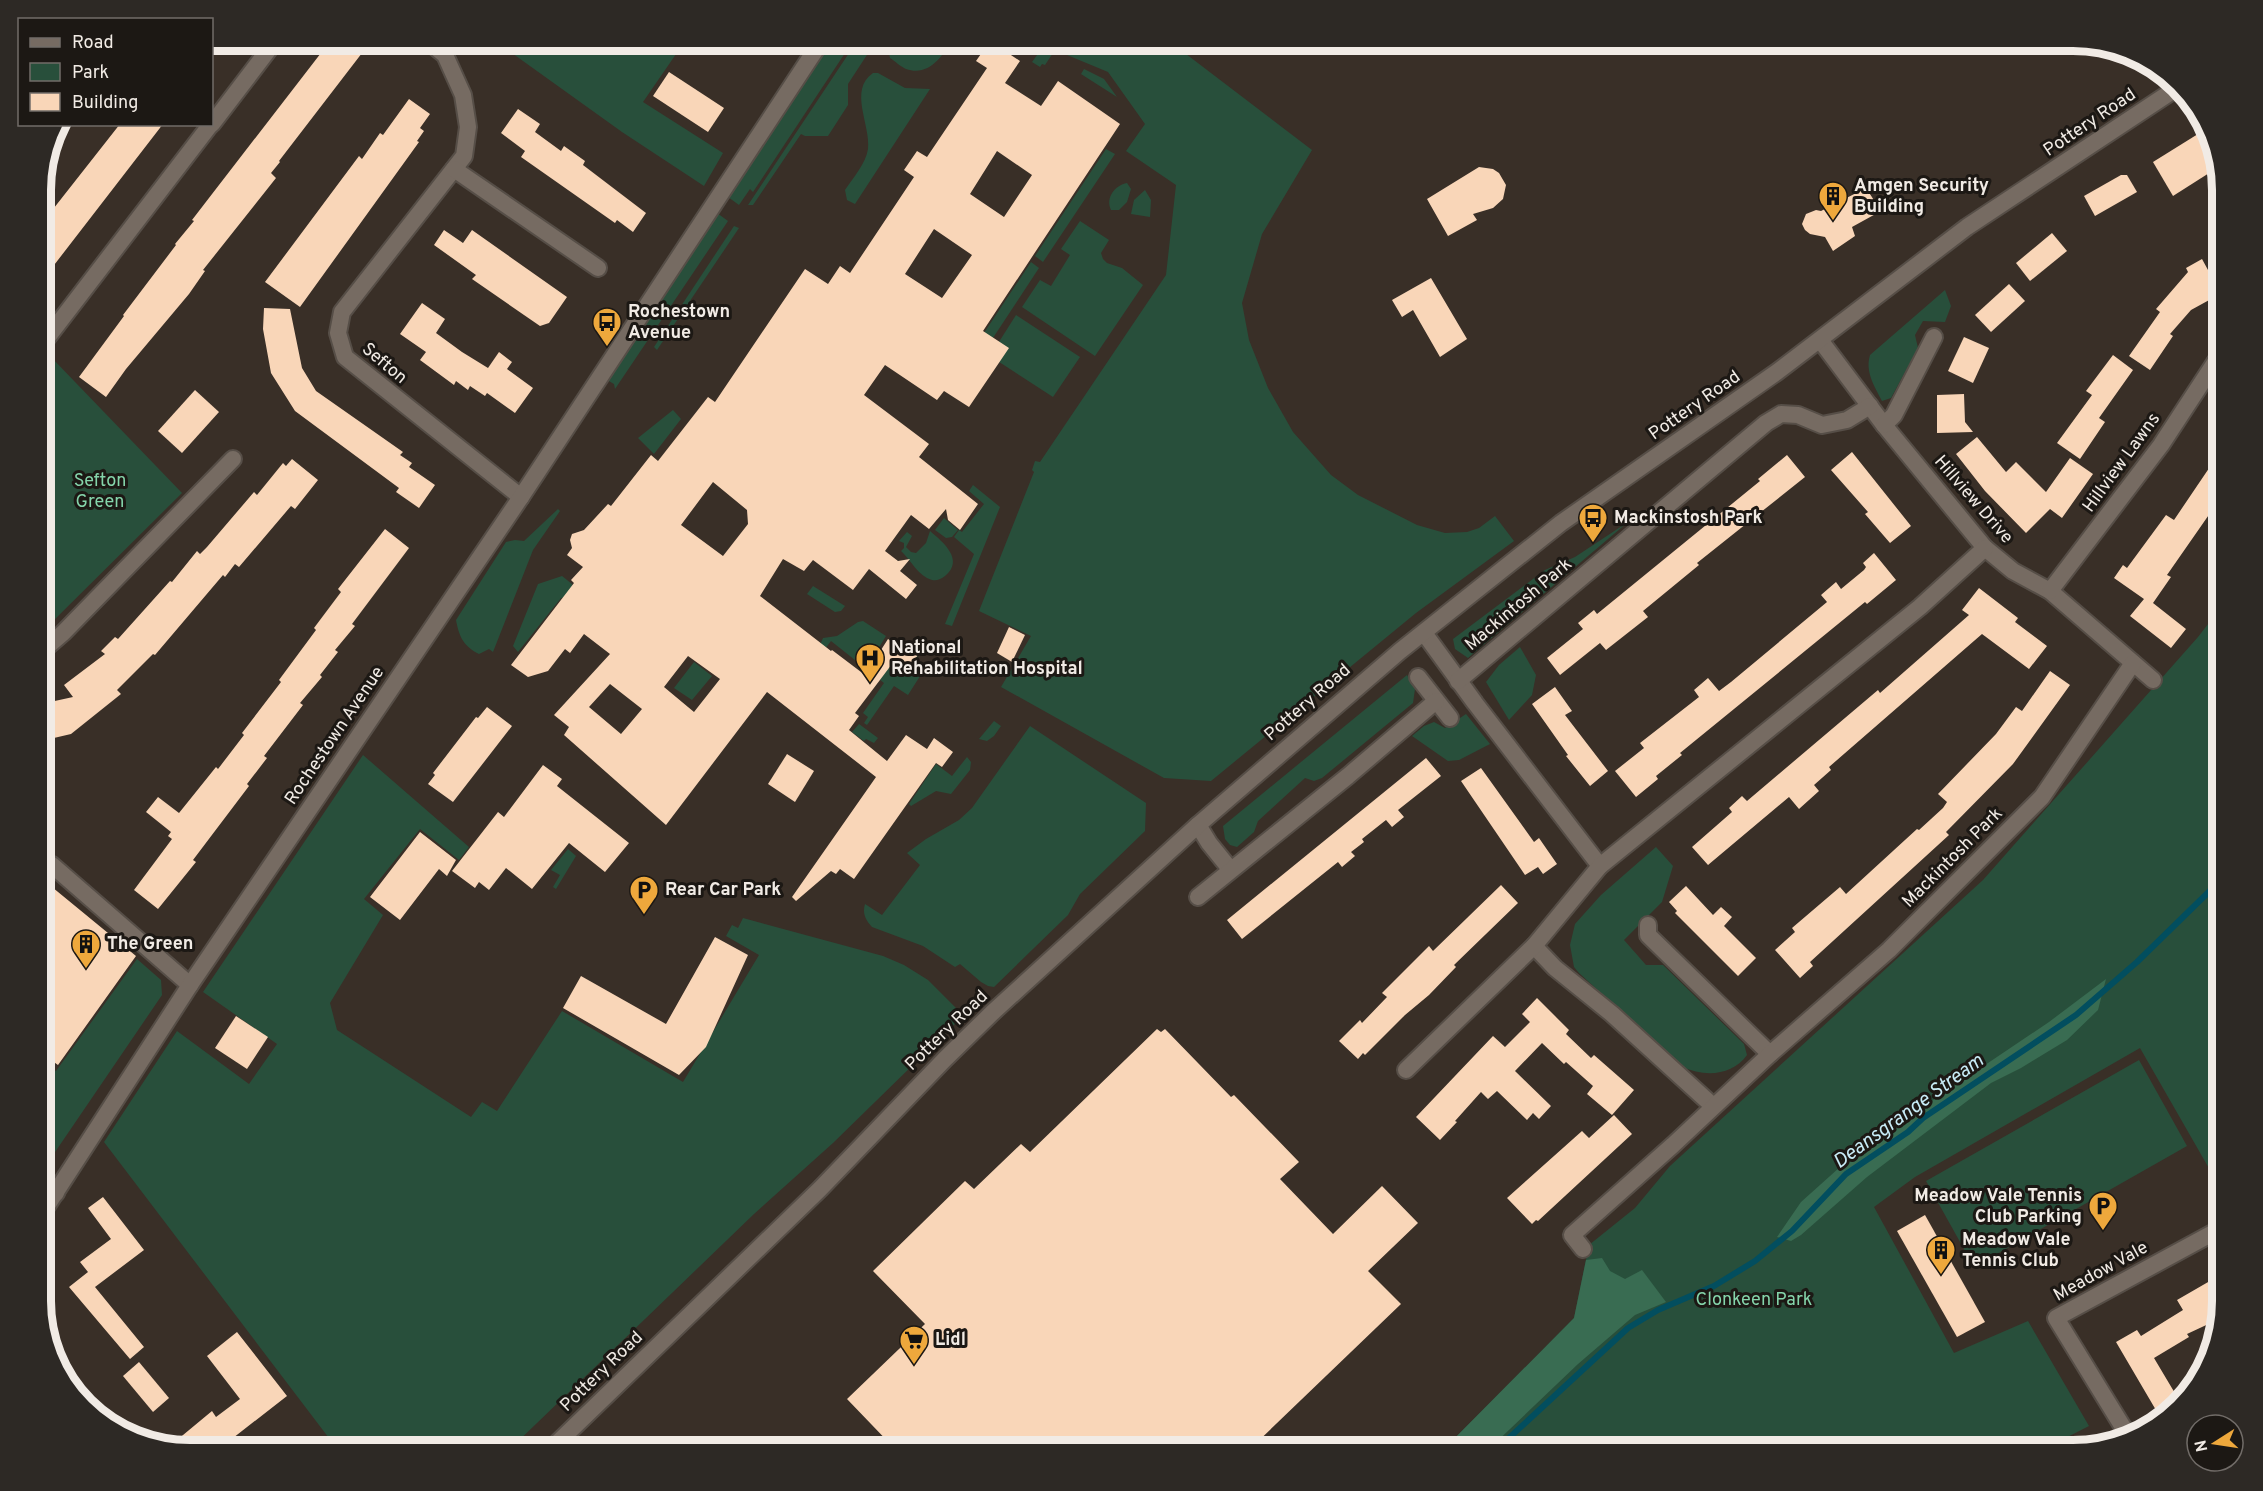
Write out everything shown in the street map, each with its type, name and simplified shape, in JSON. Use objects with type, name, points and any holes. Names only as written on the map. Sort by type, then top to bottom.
[{"type":"street","points":[[213,123],[268,51]]},
{"type":"street","name":"Sefton","points":[[440,51],[445,55],[463,95],[468,127],[464,156],[342,312],[338,333],[345,357],[521,497]]},
{"type":"street","name":"Rochestown Avenue","points":[[51,1200],[190,986],[521,497],[815,51]]},
{"type":"street","name":"Pottery Road","points":[[560,1440],[820,1189],[984,1021],[1198,825],[1400,651],[1561,524],[1820,340],[1967,227],[2171,92]]},
{"type":"street","points":[[51,333],[210,126]]},
{"type":"street","points":[[454,169],[598,268]]},
{"type":"street","points":[[1884,425],[1894,415],[1934,337]]},
{"type":"street","name":"Hillview Drive","points":[[1820,340],[1884,425],[1985,548],[2013,571],[2050,591],[2153,680]]},
{"type":"street","name":"Hillview Lawns","points":[[2050,591],[2161,445],[2212,368]]},
{"type":"street","name":"Mackintosh Park","points":[[1458,681],[1766,423],[1781,414],[1798,415],[1822,425],[1847,420],[1870,406]]},
{"type":"street","points":[[51,643],[233,459]]},
{"type":"street","points":[[1406,1070],[1534,946],[1600,866],[1920,607],[1985,548]]},
{"type":"street","name":"Mackintosh Park","points":[[1424,633],[1458,681],[1600,866]]},
{"type":"street","name":"Mackintosh Park","points":[[1583,1249],[1572,1236],[1770,1054],[1889,950],[2042,797],[2133,663]]},
{"type":"street","points":[[1418,677],[1450,718]]},
{"type":"street","points":[[1198,897],[1348,776],[1436,701]]},
{"type":"street","points":[[1198,825],[1230,869]]},
{"type":"street","points":[[51,865],[190,986]]},
{"type":"street","points":[[1648,926],[1648,935],[1770,1054]]},
{"type":"street","points":[[1534,946],[1554,968],[1612,1014],[1713,1106]]},
{"type":"street","points":[[51,1189],[56,1193]]},
{"type":"street","name":"Meadow Vale","points":[[2125,1430],[2056,1318],[2212,1234]]},
{"type":"green space","points":[[509,51],[678,51],[643,102],[723,153],[704,186],[622,132]]},
{"type":"green space","points":[[825,51],[846,51],[753,192],[750,189],[739,205],[728,197]]},
{"type":"green space","points":[[850,51],[869,51],[848,84],[848,105],[828,136],[801,134],[753,205],[748,205]]},
{"type":"green space","points":[[888,51],[945,51],[928,68],[914,71],[904,68],[890,58]]},
{"type":"green space","points":[[1040,51],[1054,51],[1045,65],[1042,64],[1040,67],[1032,62]]},
{"type":"green space","points":[[1057,51],[1182,51],[1312,150],[1262,234],[1242,303],[1249,340],[1268,388],[1293,432],[1331,475],[1358,495],[1417,525],[1445,533],[1467,532],[1479,528],[1495,516],[1514,541],[1416,613],[1211,781],[1164,778],[1001,687],[1031,636],[979,611],[1034,472],[1032,470],[1035,461],[1040,462],[1166,275],[1176,185],[1126,151],[1145,124],[1108,72]]},
{"type":"green space","points":[[1084,69],[1104,79],[1117,97],[1081,74]]},
{"type":"green space","points":[[873,73],[878,73],[905,88],[930,89],[855,204],[847,200],[845,190],[867,154],[868,140],[861,98],[866,80]]},
{"type":"green space","points":[[1106,149],[1115,154],[1043,262],[1035,256]]},
{"type":"green space","points":[[1127,183],[1131,189],[1127,202],[1119,210],[1111,210],[1109,201],[1112,193],[1119,186]]},
{"type":"green space","points":[[1145,190],[1151,200],[1150,217],[1131,214],[1134,200]]},
{"type":"green space","points":[[717,213],[728,221],[615,389],[614,384],[607,380]]},
{"type":"green space","points":[[1080,221],[1109,240],[1101,253],[1103,259],[1107,263],[1122,268],[1143,285],[1095,356],[1022,307],[1040,280],[1051,286],[1070,255],[1061,249]]},
{"type":"green space","points":[[734,226],[739,228],[657,350],[654,347]]},
{"type":"green space","points":[[1031,262],[1039,268],[987,347],[978,342]]},
{"type":"green space","points":[[1945,290],[1951,306],[1945,322],[1923,321],[1915,335],[1918,348],[1891,398],[1882,401],[1869,373],[1870,355]]},
{"type":"green space","points":[[1016,315],[1080,357],[1053,397],[990,356]]},
{"type":"green space","name":"Sefton Green","points":[[51,357],[182,493],[51,623]]},
{"type":"green space","points":[[673,410],[681,419],[654,454],[638,438]]},
{"type":"green space","points":[[973,485],[1000,507],[952,626],[945,624],[974,554],[954,537],[959,530],[962,532],[984,504],[969,491]]},
{"type":"green space","points":[[558,509],[560,511],[533,550],[493,652],[489,649],[479,654],[469,648],[463,640],[456,620],[506,542],[524,541]]},
{"type":"green space","points":[[944,518],[958,530],[952,537],[946,538],[935,530]]},
{"type":"green space","points":[[1628,522],[1468,658],[1455,649],[1453,639],[1545,570],[1575,557]]},
{"type":"green space","points":[[930,531],[946,546],[952,558],[951,570],[939,580],[927,578],[919,571],[901,551],[904,543],[899,541],[907,532],[912,536],[906,547],[916,553],[926,543]]},
{"type":"green space","points":[[562,576],[572,584],[574,591],[569,597],[561,598],[518,652],[513,646],[538,584]]},
{"type":"green space","points":[[813,586],[845,606],[841,611],[835,612],[807,594]]},
{"type":"green space","name":"Clonkeen Park","points":[[2212,619],[2212,1174],[2140,1048],[1915,1177],[1874,1207],[1954,1353],[2028,1321],[2089,1426],[2062,1440],[1453,1440],[1574,1318],[1589,1245],[1635,1208],[1670,1166],[1983,880]]},
{"type":"green space","points":[[863,621],[886,636],[875,654],[907,674],[917,655],[922,673],[908,695],[894,686],[867,725],[864,723],[868,717],[863,713],[884,683],[831,641],[815,662],[813,661],[823,638],[837,636]]},
{"type":"green space","points":[[1520,647],[1536,675],[1532,695],[1509,720],[1486,682],[1499,665]]},
{"type":"green space","points":[[694,662],[712,676],[692,700],[674,688]]},
{"type":"green space","points":[[1407,675],[1415,689],[1413,703],[1322,778],[1314,781],[1305,778],[1258,821],[1254,832],[1237,847],[1230,845],[1225,839],[1223,826]]},
{"type":"green space","points":[[1466,714],[1490,744],[1459,760],[1448,761],[1412,736],[1424,726],[1434,722],[1445,728]]},
{"type":"green space","points":[[994,721],[1001,726],[994,736],[987,741],[979,739]]},
{"type":"green space","points":[[859,724],[878,738],[874,743],[866,739],[864,741],[852,732]]},
{"type":"green space","points":[[1030,726],[1146,803],[1145,831],[1080,894],[1068,915],[994,987],[981,982],[960,964],[955,967],[923,946],[872,927],[865,917],[864,908],[865,904],[882,915],[920,865],[907,853],[959,820],[972,808]]},
{"type":"green space","points":[[363,755],[469,847],[459,860],[420,829],[364,899],[383,915],[330,1003],[337,1030],[471,1117],[482,1102],[497,1111],[562,1011],[683,1082],[759,955],[726,936],[732,925],[738,928],[743,918],[883,956],[904,965],[928,980],[960,1012],[961,1018],[833,1143],[754,1214],[519,1440],[330,1440],[104,1142],[177,1031],[249,1084],[277,1044],[203,992]]},
{"type":"green space","points":[[967,757],[971,762],[970,770],[951,794],[936,791],[911,806],[909,804],[936,764],[952,776]]},
{"type":"green space","points":[[1656,847],[1673,866],[1662,902],[1624,940],[1646,965],[1663,965],[1744,1044],[1747,1055],[1741,1062],[1726,1071],[1709,1073],[1682,1067],[1574,967],[1570,945],[1575,924],[1601,895]]},
{"type":"green space","points":[[568,849],[576,856],[556,889],[553,887],[560,875],[551,870]]},
{"type":"green space","points":[[137,959],[161,980],[162,995],[51,1158],[51,1068],[56,1071]]},
{"type":"green space","points":[[2106,979],[2098,1010],[2067,1040],[1991,1083],[1867,1177],[1801,1235],[1791,1241],[1777,1237],[1801,1202],[1859,1150],[2049,1022]]},
{"type":"green space","points":[[2139,1060],[2187,1146],[1974,1267],[1926,1181]]},
{"type":"green space","points":[[1602,1258],[1610,1271],[1625,1279],[1642,1270],[1666,1302],[1635,1315],[1578,1364],[1498,1440],[1453,1440],[1574,1318],[1586,1260]]},
{"type":"building","points":[[323,51],[364,51],[279,161],[271,173],[276,178],[203,270],[205,271],[189,294],[126,369],[106,397],[79,377],[194,221],[192,220]]},
{"type":"building","points":[[983,51],[1005,51],[1020,61],[1005,83],[1041,106],[1058,81],[1120,124],[983,331],[1009,348],[969,407],[944,391],[937,400],[885,365],[864,395],[929,444],[919,457],[978,504],[960,530],[948,520],[946,509],[929,529],[911,515],[885,551],[898,561],[910,559],[900,571],[917,585],[906,599],[869,569],[853,590],[813,560],[804,571],[783,559],[760,596],[865,675],[888,639],[894,643],[896,639],[919,653],[907,673],[892,664],[855,713],[859,716],[849,730],[887,761],[906,735],[927,749],[934,738],[953,752],[942,767],[936,763],[854,879],[840,869],[836,874],[831,871],[796,901],[792,897],[876,777],[767,692],[666,825],[564,735],[569,727],[554,715],[610,654],[584,634],[570,653],[565,649],[548,671],[528,677],[511,665],[574,583],[571,580],[583,567],[567,555],[572,548],[570,540],[572,534],[584,530],[608,504],[611,506],[651,455],[658,461],[708,397],[715,402],[805,269],[828,284],[840,266],[850,273],[914,177],[904,170],[917,151],[927,157],[987,68],[976,61]],"holes":[[[997,151],[1032,175],[1004,217],[970,194]],[[934,229],[972,255],[942,298],[905,274]],[[713,482],[747,510],[748,524],[723,556],[681,525]],[[688,656],[720,679],[694,712],[664,687]],[[610,684],[642,709],[621,734],[589,707]]]},
{"type":"building","points":[[669,72],[724,108],[708,132],[653,96]]},
{"type":"building","points":[[409,99],[430,114],[420,128],[424,131],[417,141],[419,142],[300,307],[265,282],[359,156],[362,159],[380,133],[383,135]]},
{"type":"building","points":[[518,109],[540,124],[535,132],[561,151],[564,146],[585,161],[583,165],[646,213],[633,232],[617,220],[615,223],[521,157],[525,151],[501,133]]},
{"type":"building","points":[[118,126],[161,126],[51,269],[51,212]]},
{"type":"building","points":[[2199,133],[2211,172],[2173,196],[2153,162]]},
{"type":"building","points":[[1479,167],[1493,169],[1499,173],[1506,185],[1503,199],[1493,208],[1473,214],[1477,220],[1448,236],[1427,199]]},
{"type":"building","points":[[2121,175],[2127,175],[2137,192],[2095,216],[2084,196]]},
{"type":"building","name":"Amgen Security Building","points":[[1866,188],[1881,211],[1852,227],[1855,236],[1833,251],[1825,237],[1810,234],[1805,230],[1802,224],[1806,214],[1816,210],[1821,211]]},
{"type":"building","points":[[444,230],[463,243],[472,230],[567,297],[549,323],[540,326],[472,279],[476,275],[434,245]]},
{"type":"building","points":[[2052,233],[2067,251],[2030,281],[2016,263]]},
{"type":"building","points":[[2202,259],[2208,270],[2212,267],[2212,298],[2191,310],[2170,334],[2173,336],[2150,370],[2129,356],[2160,312],[2156,309],[2188,272],[2186,268]]},
{"type":"building","points":[[1431,278],[1467,339],[1440,357],[1413,310],[1402,317],[1392,300]]},
{"type":"building","points":[[2009,284],[2025,301],[1991,332],[1975,315]]},
{"type":"building","points":[[422,303],[445,319],[436,333],[462,352],[488,368],[499,352],[512,362],[507,369],[533,388],[515,413],[487,393],[485,396],[470,386],[468,390],[456,381],[454,385],[420,360],[426,352],[400,334]]},
{"type":"building","points":[[264,308],[290,309],[302,368],[316,391],[403,452],[400,455],[412,463],[409,467],[435,485],[419,508],[396,492],[399,488],[295,411],[271,373],[263,329]]},
{"type":"building","points":[[1964,337],[1989,348],[1973,383],[1948,371]]},
{"type":"building","points":[[2113,355],[2133,370],[2099,418],[2105,422],[2080,459],[2057,443],[2092,395],[2086,391]]},
{"type":"building","points":[[195,390],[219,412],[182,453],[158,431]]},
{"type":"building","points":[[1964,394],[1965,422],[1973,432],[1937,433],[1937,395]]},
{"type":"building","points":[[1977,437],[2006,472],[2016,462],[2046,492],[2070,458],[2093,474],[2062,518],[2050,509],[2026,533],[1985,491],[1956,454]]},
{"type":"building","points":[[1852,452],[1911,526],[1890,543],[1865,514],[1868,512],[1831,470]]},
{"type":"building","points":[[1787,455],[1805,477],[1697,563],[1699,565],[1643,611],[1648,617],[1606,650],[1600,643],[1560,675],[1547,658],[1583,629],[1578,623],[1594,610],[1597,614],[1760,481],[1758,479]]},
{"type":"building","points":[[292,459],[318,480],[295,509],[291,506],[239,567],[235,564],[225,577],[223,575],[155,655],[153,654],[117,690],[121,694],[71,734],[51,739],[51,702],[73,697],[64,685],[105,654],[101,651],[115,637],[118,639],[170,581],[172,582],[197,551],[200,554],[207,547],[254,492],[257,495],[283,463],[286,466]]},
{"type":"building","points":[[2212,464],[2212,510],[2167,575],[2171,577],[2153,603],[2186,629],[2171,648],[2130,616],[2144,599],[2114,578],[2123,565],[2127,568],[2166,515],[2174,520]]},
{"type":"building","points":[[385,529],[409,548],[352,624],[355,626],[335,650],[338,652],[320,675],[322,677],[300,703],[303,705],[264,756],[267,758],[247,784],[249,786],[193,860],[196,862],[158,909],[134,890],[172,839],[168,836],[171,832],[146,812],[158,797],[179,813],[216,767],[218,769],[316,630],[314,628],[341,592],[338,589]]},
{"type":"building","points":[[1874,553],[1896,580],[1867,604],[1865,602],[1680,753],[1682,755],[1656,776],[1658,779],[1636,797],[1615,771],[1644,748],[1640,743],[1699,697],[1694,690],[1708,678],[1719,691],[1731,682],[1827,602],[1821,595],[1836,582],[1841,589],[1864,570],[1866,567],[1863,563]]},
{"type":"building","points":[[1979,588],[2018,618],[2015,622],[2047,646],[2029,669],[1982,634],[1829,767],[1831,770],[1814,785],[1819,791],[1799,809],[1789,797],[1708,865],[1692,847],[1732,812],[1729,808],[1742,796],[1747,801],[1878,690],[1880,693],[1969,615],[1962,610]]},
{"type":"building","points":[[1009,627],[1025,635],[1012,662],[997,653]]},
{"type":"building","points":[[2050,671],[2070,685],[2013,764],[1946,832],[1949,835],[1810,962],[1813,966],[1800,978],[1775,950],[1795,932],[1792,928],[1840,887],[1846,894],[1943,808],[1947,802],[1938,794],[1996,734],[2016,707],[2022,711]]},
{"type":"building","points":[[1555,687],[1572,711],[1565,715],[1608,771],[1590,786],[1566,756],[1568,755],[1532,704]]},
{"type":"building","points":[[487,707],[512,726],[453,802],[428,784],[435,775],[433,773],[476,717],[478,718]]},
{"type":"building","points":[[787,754],[814,771],[795,802],[768,784]]},
{"type":"building","points":[[1426,758],[1441,776],[1398,810],[1404,817],[1392,827],[1386,820],[1362,839],[1364,842],[1351,852],[1355,856],[1342,867],[1338,862],[1242,939],[1227,920]]},
{"type":"building","points":[[543,765],[562,779],[557,786],[629,843],[605,872],[569,843],[532,889],[506,868],[489,890],[479,882],[475,888],[452,871],[498,812],[504,817]]},
{"type":"building","points":[[1481,768],[1534,842],[1539,838],[1557,864],[1543,874],[1538,867],[1525,875],[1461,781]]},
{"type":"building","points":[[420,832],[456,860],[447,876],[439,869],[400,920],[370,897]]},
{"type":"building","points":[[1501,885],[1518,903],[1454,965],[1456,967],[1429,995],[1358,1059],[1339,1041],[1360,1020],[1362,1023],[1387,997],[1382,993],[1429,946],[1433,951]]},
{"type":"building","name":"The Green","points":[[51,886],[136,956],[58,1065],[51,1060]]},
{"type":"building","points":[[1686,886],[1713,915],[1721,907],[1732,917],[1724,926],[1756,958],[1738,976],[1675,913],[1677,911],[1669,902]]},
{"type":"building","points":[[715,937],[748,955],[706,1047],[679,1075],[563,1008],[581,976],[666,1024]]},
{"type":"building","points":[[1537,998],[1569,1030],[1566,1034],[1591,1058],[1594,1055],[1634,1090],[1612,1115],[1587,1094],[1593,1086],[1566,1062],[1564,1064],[1542,1043],[1515,1071],[1551,1106],[1539,1119],[1533,1113],[1527,1120],[1497,1091],[1488,1099],[1481,1092],[1440,1140],[1416,1117],[1493,1036],[1505,1047],[1530,1022],[1522,1014]]},
{"type":"building","points":[[236,1016],[268,1037],[247,1069],[215,1048]]},
{"type":"building","points":[[1157,1029],[1161,1032],[1165,1029],[1299,1162],[1280,1179],[1333,1234],[1382,1186],[1418,1223],[1368,1271],[1401,1304],[1259,1440],[886,1440],[847,1399],[925,1324],[873,1271],[965,1181],[974,1189],[1021,1144],[1030,1152]]},
{"type":"building","points":[[1614,1115],[1632,1134],[1532,1224],[1507,1198],[1582,1131],[1589,1138]]},
{"type":"building","points":[[103,1197],[144,1250],[95,1287],[144,1347],[130,1359],[69,1287],[88,1272],[80,1262],[111,1239],[88,1208]]},
{"type":"building","name":"Meadow Vale Tennis Club","points":[[1925,1215],[1985,1322],[1957,1337],[1897,1231]]},
{"type":"building","points":[[2212,1280],[2210,1323],[2187,1334],[2189,1337],[2154,1358],[2176,1395],[2157,1412],[2116,1342],[2137,1330],[2141,1336],[2183,1310],[2177,1300]]},
{"type":"building","points":[[237,1332],[287,1396],[233,1438],[235,1440],[178,1439],[212,1411],[216,1417],[240,1399],[207,1356]]},
{"type":"building","points":[[139,1362],[169,1398],[153,1412],[123,1376]]},
{"type":"waterway","name":"Deansgrange Stream","points":[[1507,1440],[1628,1328],[1658,1310],[1714,1286],[1755,1261],[1792,1231],[1846,1174],[1908,1132],[1923,1118],[2076,1015],[2137,962],[2212,889]]},
{"type":"place","name":"Amgen Security Building","points":[[1833,222]]},
{"type":"place","name":"Rochestown Avenue","points":[[607,348]]},
{"type":"place","name":"Mackinstosh Park","points":[[1593,544]]},
{"type":"place","name":"National Rehabilitation Hospital","points":[[870,684]]},
{"type":"place","name":"Rear Car Park","points":[[644,916]]},
{"type":"place","name":"The Green","points":[[86,970]]},
{"type":"place","name":"Meadow Vale Tennis Club Parking","points":[[2103,1232]]},
{"type":"place","name":"Meadow Vale Tennis Club","points":[[1941,1276]]},
{"type":"place","name":"Lidl","points":[[914,1366]]}]
